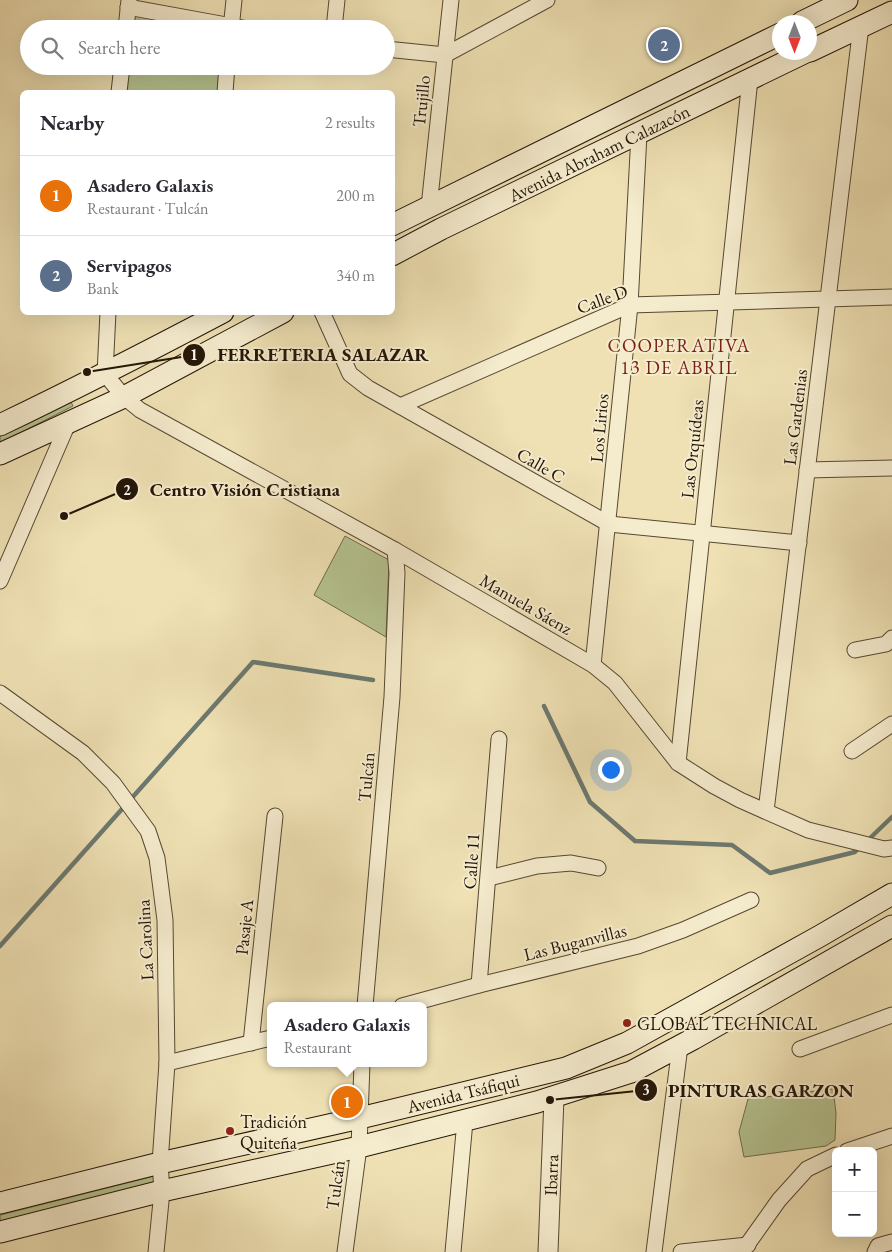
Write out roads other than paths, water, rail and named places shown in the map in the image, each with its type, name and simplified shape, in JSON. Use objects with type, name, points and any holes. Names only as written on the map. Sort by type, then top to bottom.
[{"type":"main road","points":[[816,15],[847,0]]},
{"type":"main road","points":[[817,48],[892,12]]},
{"type":"main road","name":"Avenida Abraham Calazacón","points":[[395,224],[772,38]]},
{"type":"main road","name":"Avenida Abraham Calazacón","points":[[395,253],[441,229],[789,60]]},
{"type":"main road","points":[[0,425],[105,374],[212,315]]},
{"type":"main road","points":[[0,454],[124,397],[277,315]]},
{"type":"main road","name":"Avenida Tsáfiqui","points":[[0,1202],[566,1068],[627,1043],[812,941],[892,894]]},
{"type":"main road","name":"Avenida Tsáfiqui","points":[[0,1232],[162,1191],[465,1121],[554,1098],[631,1072],[892,926]]},
{"type":"street","points":[[232,20],[234,0]]},
{"type":"street","points":[[335,20],[337,0]]},
{"type":"street","name":"Trujillo","points":[[429,207],[452,0]]},
{"type":"street","points":[[395,50],[445,55],[547,0]]},
{"type":"street","points":[[127,20],[129,4],[200,20]]},
{"type":"street","name":"Las Gardenias","points":[[766,811],[861,26]]},
{"type":"street","points":[[120,90],[121,75]]},
{"type":"street","points":[[225,90],[226,75]]},
{"type":"street","name":"Las Orquídeas","points":[[678,763],[750,79]]},
{"type":"street","name":"Los Lirios","points":[[594,665],[630,306],[639,134]]},
{"type":"street","name":"Calle D","points":[[400,406],[630,306],[726,301],[892,297]]},
{"type":"street","points":[[105,374],[108,315]]},
{"type":"street","name":"Calle C","points":[[323,315],[350,374],[368,388],[609,524],[799,543]]},
{"type":"street","name":"Manuela Sáenz","points":[[105,374],[124,397],[140,410],[395,550],[594,665],[615,683],[678,763],[714,786],[808,830],[888,848]]},
{"type":"street","points":[[0,581],[69,421]]},
{"type":"street","points":[[807,470],[892,468]]},
{"type":"street","name":"Tulcán","points":[[365,1002],[392,697],[397,573],[395,550]]},
{"type":"street","points":[[855,650],[886,644],[892,638]]},
{"type":"street","name":"La Carolina","points":[[0,693],[83,753],[113,782],[148,831],[157,858],[165,920],[167,1063],[160,1163],[162,1191],[156,1252]]},
{"type":"street","points":[[852,751],[892,724]]},
{"type":"street","name":"Calle 11","points":[[479,985],[489,878],[498,740]]},
{"type":"street","name":"Pasaje A","points":[[251,1043],[275,816]]},
{"type":"street","points":[[489,878],[537,866],[571,863],[598,868]]},
{"type":"street","name":"Las Buganvillas","points":[[417,1002],[638,946],[683,930],[751,900]]},
{"type":"street","points":[[800,1049],[892,1015]]},
{"type":"street","points":[[167,1063],[267,1039]]},
{"type":"street","points":[[654,1252],[680,1046]]},
{"type":"street","name":"Tulcán","points":[[345,1252],[359,1147],[362,1067]]},
{"type":"street","name":"Ibarra","points":[[548,1252],[554,1098]]},
{"type":"street","points":[[453,1252],[465,1121]]},
{"type":"street","points":[[859,1147],[892,1136]]},
{"type":"street","points":[[681,1252],[745,1248],[779,1200],[807,1169],[832,1157]]},
{"type":"street","points":[[875,1252],[878,1246],[892,1242]]},
{"type":"waterway","points":[[0,946],[253,662],[373,680]]},
{"type":"waterway","points":[[544,706],[590,802],[635,841],[732,845],[770,873],[855,852],[861,846]]},
{"type":"waterway","points":[[867,841],[892,817]]},
{"type":"place","name":"Servipagos","points":[[664,45]]},
{"type":"place","name":"FERRETERIA SALAZAR","points":[[87,372]]},
{"type":"place","name":"Centro Visión Cristiana","points":[[64,516]]},
{"type":"place","name":"GLOBAL TECHNICAL","points":[[627,1023]]},
{"type":"place","name":"PINTURAS GARZON","points":[[550,1100]]},
{"type":"place","name":"Asadero Galaxis","points":[[347,1102]]},
{"type":"place","name":"Tradición Quiteña","points":[[230,1131]]},
{"type":"district","name":"COOPERATIVA 13 DE ABRIL","points":[[679,356]]}]
